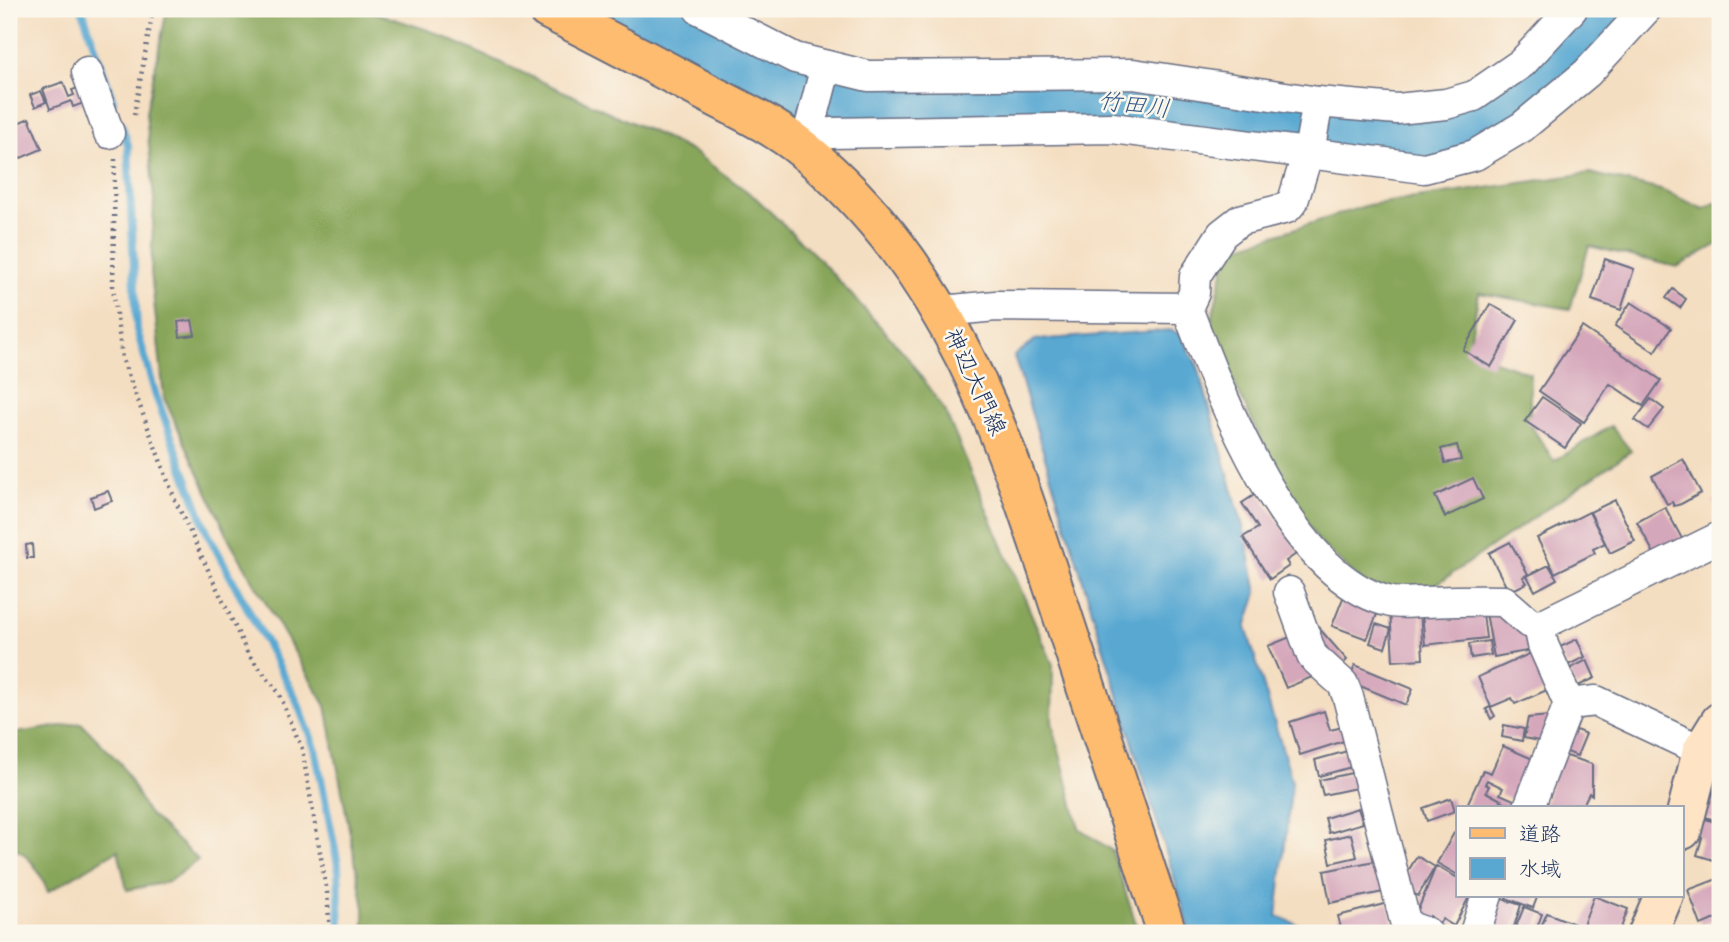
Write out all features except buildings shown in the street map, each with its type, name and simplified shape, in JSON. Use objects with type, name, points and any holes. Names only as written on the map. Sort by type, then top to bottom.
[{"type":"main road","name":"神辺大門線","points":[[547,9],[765,123],[809,136],[913,266],[942,311],[983,390],[1032,523],[1167,933]]},
{"type":"main road","points":[[1684,824],[1711,736]]},
{"type":"main road","points":[[1648,933],[1663,897]]},
{"type":"street","points":[[699,9],[795,58],[825,70],[868,76],[1133,75],[1317,104],[1397,109],[1434,106],[1474,96],[1522,62],[1572,9]]},
{"type":"street","points":[[825,70],[809,136],[831,133],[1112,128],[1309,149],[1424,168],[1475,155],[1522,127],[1587,73],[1646,9]]},
{"type":"street","points":[[87,72],[121,128]]},
{"type":"street","points":[[1317,104],[1309,149],[1293,201],[1287,208],[1240,220],[1222,234],[1195,276],[1194,293],[1187,308],[1214,380],[1268,488],[1317,556],[1348,584],[1392,602],[1504,601],[1528,622],[1539,626],[1720,537]]},
{"type":"street","points":[[942,311],[996,306],[1187,308]]},
{"type":"street","points":[[1289,592],[1312,656],[1343,684],[1348,698],[1405,921],[1410,927],[1427,933]]},
{"type":"street","points":[[1529,806],[1569,704],[1543,645],[1539,626]]},
{"type":"street","points":[[1569,704],[1596,701],[1711,736]]},
{"type":"street","points":[[1475,933],[1486,897]]},
{"type":"path","points":[[153,9],[121,128],[116,162],[113,286],[122,358],[175,500],[248,654],[279,693],[302,749],[327,892],[330,933]]},
{"type":"green space","points":[[167,9],[364,9],[431,31],[659,135],[695,153],[756,198],[819,259],[905,354],[945,411],[1053,665],[1052,722],[1079,828],[1112,851],[1139,933],[364,933],[364,908],[326,706],[230,541],[164,398],[151,272],[154,200],[146,113]]},
{"type":"green space","points":[[1590,173],[1661,190],[1704,209],[1720,200],[1720,243],[1677,267],[1589,246],[1570,309],[1479,293],[1468,352],[1530,373],[1530,424],[1554,461],[1611,426],[1631,451],[1437,584],[1425,596],[1365,584],[1320,543],[1287,493],[1209,331],[1228,250],[1368,205]]},
{"type":"green space","points":[[81,723],[121,764],[147,812],[198,860],[168,882],[127,890],[118,850],[48,892],[33,864],[23,853],[9,846],[9,734]]},
{"type":"water","points":[[1170,330],[1180,334],[1198,367],[1245,534],[1257,593],[1246,627],[1292,781],[1277,916],[1318,933],[1191,933],[1014,356],[1035,340]]},
{"type":"waterway","points":[[82,9],[113,101]]},
{"type":"waterway","name":"竹田川","points":[[627,9],[783,85],[848,104],[1084,100],[1395,135],[1431,136],[1466,130],[1513,104],[1558,66],[1614,9]]},
{"type":"waterway","points":[[121,124],[128,145],[137,330],[156,396],[208,534],[296,699],[315,748],[338,865],[340,933]]}]
